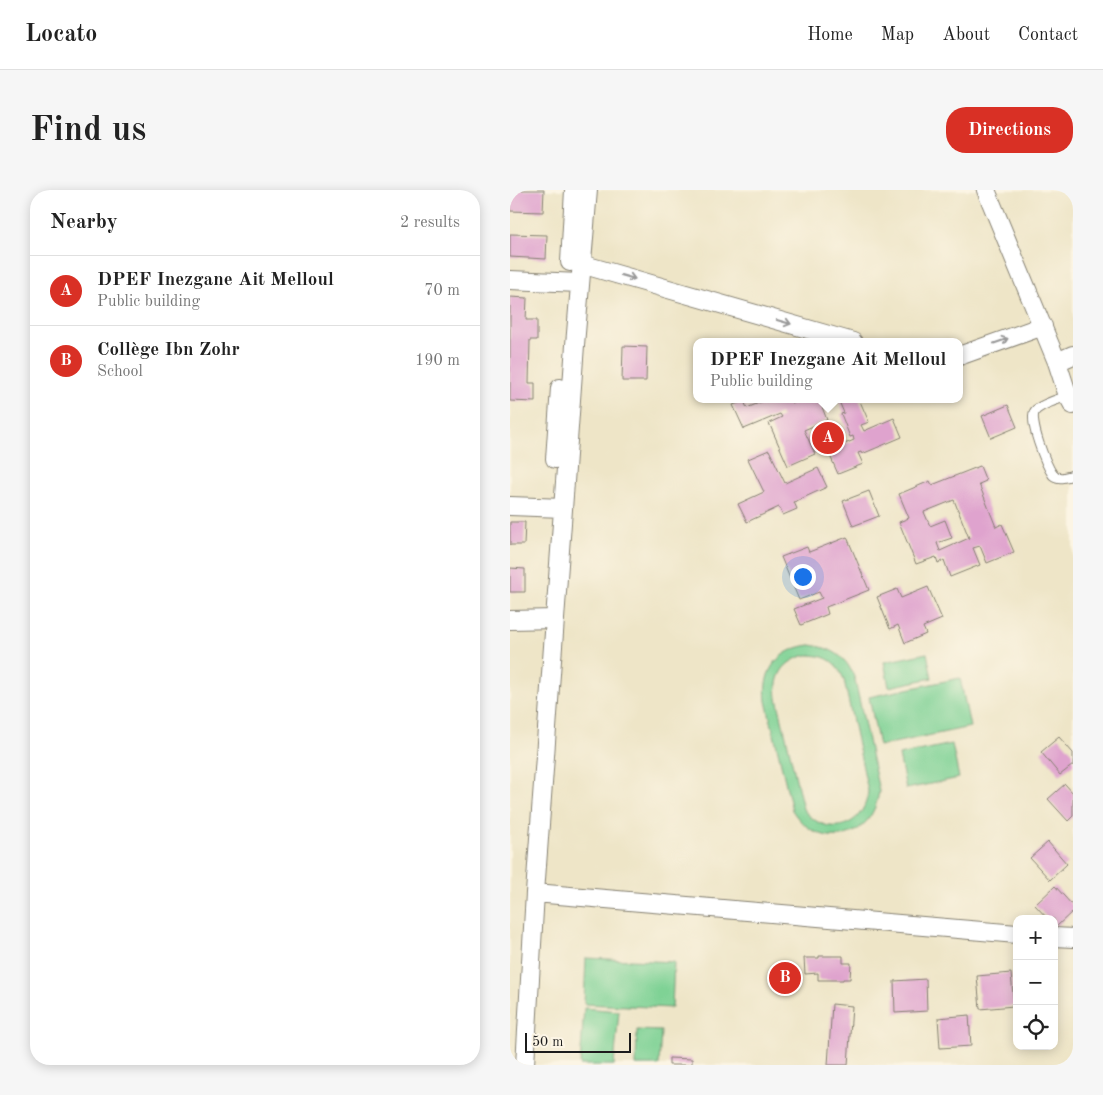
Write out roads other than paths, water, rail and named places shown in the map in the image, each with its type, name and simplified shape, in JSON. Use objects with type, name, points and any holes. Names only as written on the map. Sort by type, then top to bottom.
[{"type":"street","points":[[574,190],[581,264],[574,283]]},
{"type":"street","points":[[513,1065],[550,619],[578,232],[588,190]]},
{"type":"street","points":[[986,190],[1043,326],[1065,358],[1070,400]]},
{"type":"street","points":[[581,264],[839,338]]},
{"type":"street","points":[[510,280],[574,283]]},
{"type":"street","points":[[963,355],[1043,326]]},
{"type":"street","points":[[510,506],[558,507]]},
{"type":"street","points":[[510,620],[550,619]]},
{"type":"street","points":[[525,1065],[550,619]]},
{"type":"street","points":[[535,893],[1013,934]]},
{"type":"street","points":[[1058,937],[1073,938]]},
{"type":"lane","points":[[1070,400],[1038,409],[1033,416],[1033,422],[1037,437],[1053,475],[1063,478],[1073,474]]},
{"type":"place","name":"DPEF Inezgane Ait Melloul","points":[[828,438]]},
{"type":"place","name":"Collège Ibn Zohr","points":[[785,978]]}]
